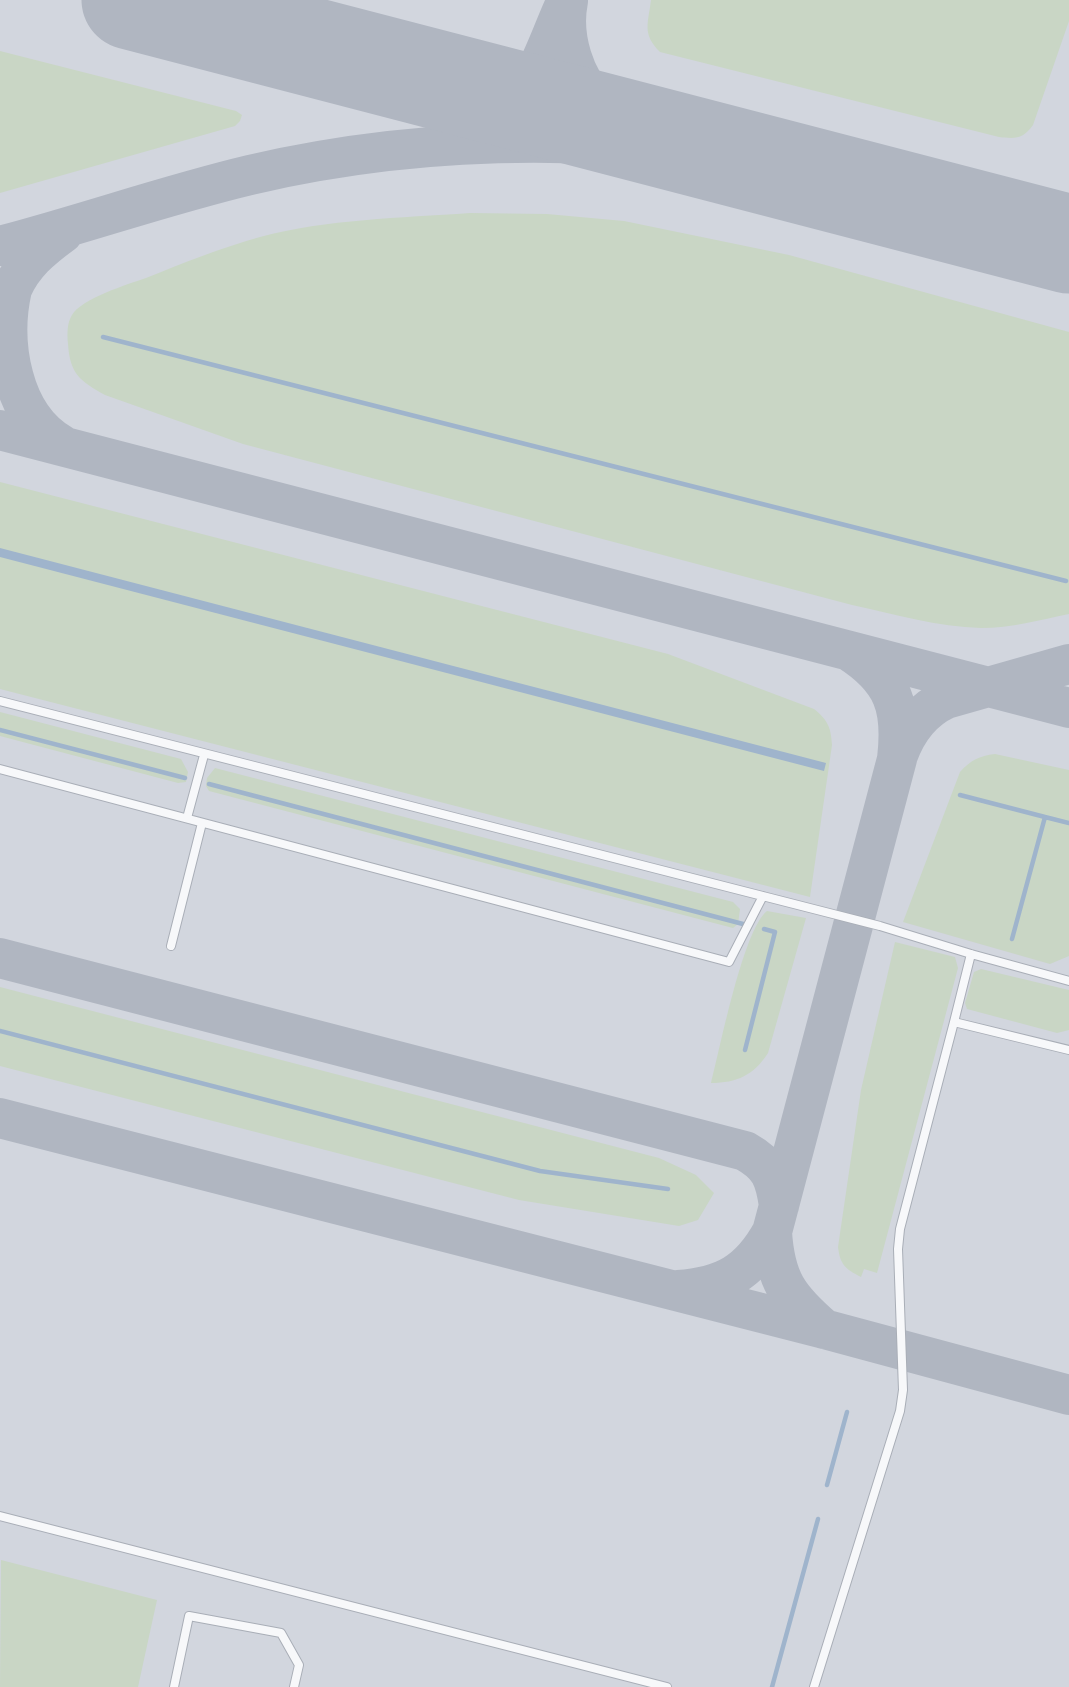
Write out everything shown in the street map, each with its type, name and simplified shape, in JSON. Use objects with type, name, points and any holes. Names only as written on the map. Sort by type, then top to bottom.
[{"type":"lane","points":[[0,701],[204,755],[880,926],[1069,981]]},
{"type":"lane","points":[[187,818],[204,755]]},
{"type":"lane","points":[[0,769],[729,962],[763,896]]},
{"type":"lane","points":[[171,946],[202,823]]},
{"type":"lane","points":[[814,1687],[900,1411],[903,1390],[898,1249],[900,1228],[971,954]]},
{"type":"lane","points":[[954,1022],[1069,1050]]},
{"type":"lane","points":[[0,1516],[668,1687]]},
{"type":"lane","points":[[174,1687],[189,1616],[281,1633],[299,1665],[294,1687]]},
{"type":"shaded area","points":[[0,0],[1069,0],[1069,1687],[0,1687]]},
{"type":"green space","points":[[651,0],[1069,0],[1069,21],[1033,125],[1026,133],[1019,137],[1010,138],[999,137],[660,52],[654,46],[648,34]]},
{"type":"green space","points":[[0,51],[236,111],[242,115],[240,121],[235,126],[0,193]]},
{"type":"green space","points":[[470,213],[547,214],[624,221],[789,255],[1069,332],[1069,614],[1014,625],[981,628],[932,623],[852,605],[243,444],[105,395],[83,381],[71,363],[68,329],[70,318],[77,309],[106,293],[202,256],[260,237],[312,226],[364,220]]},
{"type":"green space","points":[[0,482],[668,654],[814,709],[823,717],[828,725],[832,745],[810,897],[0,689]]},
{"type":"green space","points":[[0,712],[181,759],[188,772],[186,782],[178,783],[0,736]]},
{"type":"green space","points":[[995,754],[1069,770],[1069,956],[1050,964],[903,922],[960,772],[976,759]]},
{"type":"green space","points":[[215,768],[733,902],[740,909],[738,924],[733,928],[209,791],[206,786],[207,778]]},
{"type":"green space","points":[[767,911],[806,918],[768,1053],[757,1067],[744,1076],[720,1083],[711,1083],[741,965],[758,922]]},
{"type":"green space","points":[[895,942],[955,957],[958,968],[877,1273],[864,1269],[861,1277],[844,1265],[840,1258],[838,1247],[861,1090]]},
{"type":"green space","points":[[981,969],[1069,990],[1069,1030],[1057,1033],[967,1009],[965,1003],[974,972]]},
{"type":"green space","points":[[0,987],[659,1158],[696,1175],[714,1193],[698,1220],[679,1226],[519,1200],[0,1066]]},
{"type":"green space","points":[[1,1560],[157,1600],[138,1687],[0,1687]]},
{"type":"water","points":[[0,548],[826,763],[824,771],[0,557]]},
{"type":"waterway","points":[[103,337],[1066,581]]},
{"type":"waterway","points":[[0,730],[185,778]]},
{"type":"waterway","points":[[209,784],[743,924]]},
{"type":"waterway","points":[[960,795],[1045,817],[1012,939]]},
{"type":"waterway","points":[[1045,817],[1069,823]]},
{"type":"waterway","points":[[745,1050],[775,932],[764,929]]},
{"type":"waterway","points":[[0,1031],[540,1171],[668,1189]]},
{"type":"waterway","points":[[827,1485],[847,1412]]},
{"type":"waterway","points":[[772,1687],[818,1519]]},
{"type":"taxiway","points":[[443,141],[470,129],[508,105],[519,95],[536,71],[567,0]]},
{"type":"taxiway","points":[[568,1],[566,14],[568,43],[583,83],[606,109],[653,135]]},
{"type":"taxiway","points":[[0,246],[187,191],[250,175],[301,164],[403,150],[507,143],[610,145],[689,152],[771,166]]},
{"type":"taxiway","points":[[62,445],[45,432],[31,416],[21,397],[13,376],[8,332],[12,289],[16,280],[33,258],[63,233]]},
{"type":"taxiway","points":[[0,430],[1069,708]]},
{"type":"taxiway","points":[[678,1290],[709,1285],[734,1275],[754,1258],[772,1232],[897,759],[898,725],[892,697],[886,684],[876,673],[849,651]]},
{"type":"taxiway","points":[[898,755],[906,737],[916,722],[930,709],[946,699],[1069,664]]},
{"type":"taxiway","points":[[0,958],[745,1151],[760,1161],[770,1173],[776,1187],[779,1206]]},
{"type":"taxiway","points":[[0,1118],[824,1329],[1069,1395]]},
{"type":"taxiway","points":[[772,1232],[776,1263],[780,1276],[801,1308],[824,1329]]},
{"type":"runway","points":[[131,0],[1069,244]]}]
